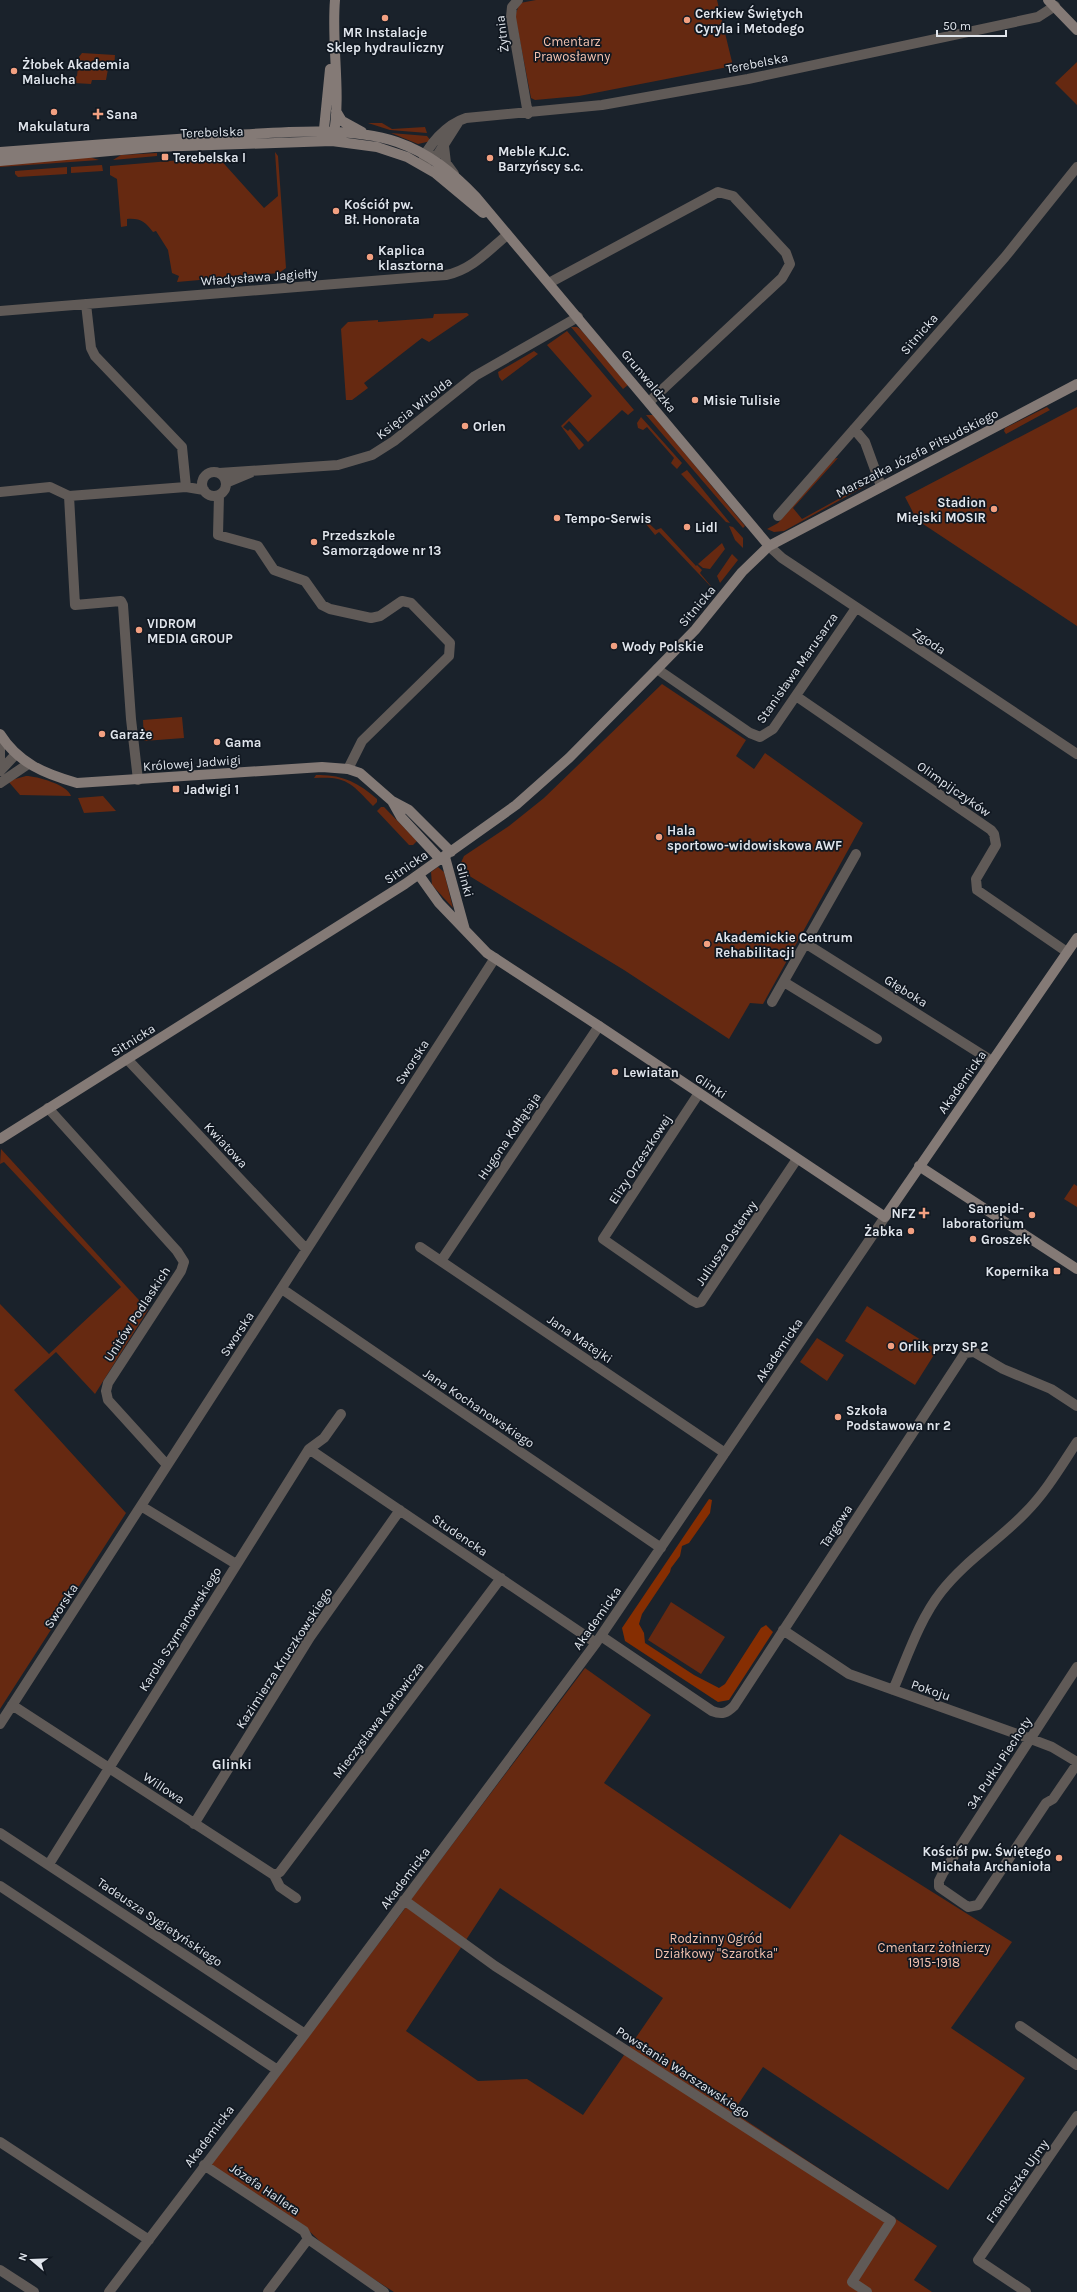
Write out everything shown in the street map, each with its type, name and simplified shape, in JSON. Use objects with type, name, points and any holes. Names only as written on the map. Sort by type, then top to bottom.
[{"type":"street","points":[[328,137],[334,44],[335,0]]},
{"type":"street","name":"Żytnia","points":[[518,0],[512,7],[511,17],[528,114]]},
{"type":"street","points":[[1052,3],[1077,30]]},
{"type":"street","name":"Terebelska","points":[[422,164],[428,157],[446,127],[459,120],[528,114],[602,105],[748,78],[1038,17],[1052,3]]},
{"type":"street","points":[[328,137],[336,111],[334,44]]},
{"type":"street","name":"Terebelska","points":[[336,111],[342,121],[351,128],[397,142],[428,157],[454,174]]},
{"type":"street","name":"Terebelska","points":[[428,157],[444,146],[459,120]]},
{"type":"street","name":"Terebelska","points":[[0,152],[250,134],[328,137],[390,150],[422,164],[447,182],[506,235]]},
{"type":"street","name":"Terebelska","points":[[0,161],[154,147],[328,137],[375,136]]},
{"type":"street","name":"Terebelska","points":[[444,146],[446,163],[454,174],[476,197],[506,235]]},
{"type":"street","name":"Sitnicka","points":[[778,516],[1005,257],[1077,167]]},
{"type":"street","points":[[549,283],[718,192],[733,196],[782,248],[790,264],[782,278],[649,402]]},
{"type":"street","name":"Grunwaldzka","points":[[506,235],[578,317],[769,546]]},
{"type":"street","name":"Władysława Jagiełły","points":[[0,311],[446,275],[470,266],[506,235]]},
{"type":"street","points":[[86,304],[91,348],[96,356],[182,447],[186,487]]},
{"type":"street","name":"Księcia Witolda","points":[[219,473],[236,471],[250,473],[338,466],[372,455],[394,441],[475,376],[578,317]]},
{"type":"street","name":"Marszałka Józefa Piłsudskiego","points":[[769,546],[1077,384]]},
{"type":"street","points":[[854,430],[865,442],[881,486]]},
{"type":"street","points":[[219,473],[224,477],[226,483],[225,490],[219,495],[210,496],[204,485],[208,474],[219,473]]},
{"type":"street","name":"Księcia Witolda","points":[[226,483],[250,473]]},
{"type":"street","points":[[0,492],[50,488],[69,496],[204,485]]},
{"type":"street","points":[[219,495],[218,535],[258,546],[275,571],[305,581],[322,605],[330,609],[371,618],[380,616],[402,601],[411,603],[450,644],[449,656],[362,741],[348,769]]},
{"type":"street","points":[[69,496],[75,605],[121,601],[124,605],[131,719],[138,780]]},
{"type":"street","name":"Sitnicka","points":[[0,1139],[418,875],[516,805],[542,782],[657,669],[695,630],[742,572],[769,546]]},
{"type":"street","name":"Zgoda","points":[[769,546],[782,558],[856,608],[1077,754]]},
{"type":"street","name":"Stanisława Marusarza","points":[[657,669],[750,733],[760,737],[773,729],[856,608]]},
{"type":"street","name":"Olimpijczyków","points":[[796,696],[990,830],[994,834],[996,845],[976,879],[977,890],[1067,952]]},
{"type":"street","name":"Królowej Jadwigi","points":[[0,734],[16,754],[28,764],[55,776],[77,783],[322,767],[348,769],[360,773],[392,801],[409,810],[446,856]]},
{"type":"street","points":[[0,746],[0,771]]},
{"type":"street","points":[[0,771],[16,754]]},
{"type":"street","points":[[0,783],[28,764]]},
{"type":"street","points":[[772,1002],[856,854]]},
{"type":"street","name":"Glinki","points":[[446,856],[466,932]]},
{"type":"street","name":"Glinki","points":[[418,875],[439,903],[466,932],[495,958],[885,1217]]},
{"type":"street","name":"Akademicka","points":[[109,2292],[276,2069],[305,2034],[599,1639],[919,1166],[1077,938]]},
{"type":"street","name":"Głęboka","points":[[805,943],[992,1061]]},
{"type":"street","name":"Sworska","points":[[0,1724],[495,958]]},
{"type":"street","points":[[784,982],[877,1040]]},
{"type":"street","name":"Hugona Kołłątaja","points":[[441,1261],[599,1026]]},
{"type":"street","name":"Kwiatowa","points":[[127,1059],[306,1249]]},
{"type":"street","name":"Elizy Orzeszkowej","points":[[603,1239],[699,1094]]},
{"type":"street","name":"Unitów Podlaskich","points":[[48,1108],[177,1250],[184,1262],[181,1271],[108,1383],[106,1391],[108,1400],[167,1465]]},
{"type":"street","name":"Juliusza Osterwy","points":[[603,1239],[691,1300],[697,1303],[701,1302],[798,1159]]},
{"type":"street","points":[[919,1166],[1077,1269]]},
{"type":"street","name":"Jana Matejki","points":[[420,1247],[725,1453]]},
{"type":"street","name":"Jana Kochanowskiego","points":[[282,1289],[661,1548]]},
{"type":"street","name":"Targowa","points":[[724,1714],[734,1706],[965,1353],[969,1351],[1051,1389],[1077,1406]]},
{"type":"street","name":"Karola Szymanowskiego","points":[[49,1864],[110,1769],[309,1448],[324,1438],[341,1414]]},
{"type":"street","points":[[893,1690],[930,1609],[940,1593],[956,1574],[1033,1505],[1077,1442]]},
{"type":"street","name":"Studencka","points":[[309,1448],[500,1578],[712,1711],[724,1714]]},
{"type":"street","points":[[141,1506],[236,1564]]},
{"type":"street","name":"Kazimierza Kruczkowskiego","points":[[194,1824],[310,1637],[400,1510]]},
{"type":"street","name":"Mieczysława Karłowicza","points":[[274,1875],[280,1872],[500,1578]]},
{"type":"street","name":"Pokoju","points":[[783,1630],[849,1674],[1052,1747],[1077,1763]]},
{"type":"street","name":"34. Pułku Piechoty","points":[[1077,1667],[939,1881],[939,1887],[968,1907],[978,1905],[1046,1803],[1053,1799],[1077,1763]]},
{"type":"street","name":"Willowa","points":[[12,1705],[274,1875],[280,1887],[296,1898]]},
{"type":"street","name":"Tadeusza Sygietyńskiego","points":[[0,1833],[305,2034]]},
{"type":"street","points":[[0,1886],[276,2069]]},
{"type":"street","name":"Powstania Warszawskiego","points":[[404,1900],[414,1909],[502,1970],[891,2222],[852,2282],[867,2292]]},
{"type":"street","points":[[1020,2026],[1077,2065]]},
{"type":"street","name":"Franciszka Ujmy","points":[[1026,2292],[978,2260],[1077,2116]]},
{"type":"street","points":[[0,2142],[149,2240]]},
{"type":"street","name":"Józefa Hallera","points":[[204,2165],[304,2231],[308,2239],[384,2292]]},
{"type":"street","points":[[268,2292],[308,2239]]},
{"type":"street","points":[[0,2270],[34,2292]]},
{"type":"green space","name":"Cmentarz Prawosławny","points":[[536,0],[717,0],[733,66],[579,96],[535,100],[531,98],[515,15],[520,3]]},
{"type":"green space","points":[[82,53],[115,55],[114,69],[108,69],[106,80],[92,80],[91,84],[74,83],[74,78],[77,76],[79,57]]},
{"type":"green space","points":[[1077,62],[1077,105],[1055,83]]},
{"type":"green space","points":[[368,123],[382,123],[392,129],[425,127],[427,133],[390,130]]},
{"type":"green space","points":[[391,133],[427,136],[431,141],[418,144]]},
{"type":"green space","points":[[275,152],[278,156],[286,268],[279,273],[177,282],[179,276],[172,273],[168,250],[156,231],[153,232],[145,223],[136,219],[127,219],[127,226],[121,227],[117,179],[110,175],[110,166],[218,157],[264,208],[278,196]]},
{"type":"green space","points":[[157,153],[157,156],[113,160],[121,155]]},
{"type":"green space","points":[[89,157],[99,160],[0,167],[0,165]]},
{"type":"green space","points":[[102,165],[103,171],[71,173],[71,167]]},
{"type":"green space","points":[[67,167],[67,174],[18,177],[15,174],[15,171]]},
{"type":"green space","points":[[467,313],[469,315],[429,342],[422,338],[364,383],[368,388],[352,400],[346,400],[341,329],[348,322],[378,320],[378,322],[433,318],[434,314]]},
{"type":"green space","points":[[571,327],[577,327],[581,330],[628,385],[623,389]]},
{"type":"green space","points":[[567,331],[634,410],[628,415],[622,410],[588,442],[569,421],[563,427],[568,431],[570,429],[584,445],[579,450],[561,426],[592,396],[547,345]]},
{"type":"green space","points":[[534,351],[538,354],[502,381],[498,372]]},
{"type":"green space","points":[[1047,407],[1050,410],[1006,434],[1004,431],[1005,428]]},
{"type":"green space","name":"Stadion Miejski MOSIR","points":[[1077,407],[1077,626],[917,520],[905,497]]},
{"type":"green space","points":[[646,415],[653,415],[745,526],[743,528]]},
{"type":"green space","points":[[641,417],[682,463],[677,469],[671,463],[674,458],[647,427],[643,430],[638,428],[637,423]]},
{"type":"green space","points":[[838,458],[793,508],[802,519],[873,480],[871,483],[784,531],[774,532],[767,529],[778,523],[831,459]]},
{"type":"green space","points":[[687,470],[730,523],[726,522],[681,474]]},
{"type":"green space","points":[[643,518],[656,530],[661,528],[696,566],[697,565],[702,570],[700,573],[715,591],[659,532],[655,535],[642,519]]},
{"type":"green space","points":[[729,526],[733,527],[743,538],[743,548],[735,540]]},
{"type":"green space","points":[[722,543],[725,549],[710,569],[703,568],[698,564]]},
{"type":"green space","points":[[732,554],[738,560],[720,583],[717,576]]},
{"type":"green space","points":[[662,684],[746,740],[736,756],[754,769],[765,753],[863,823],[763,1004],[750,1003],[729,1039],[624,970],[458,869],[464,856],[509,826],[544,798]]},
{"type":"green space","points":[[182,717],[184,738],[144,741],[143,720]]},
{"type":"green space","points":[[316,775],[333,776],[349,780],[370,793],[377,799],[377,802],[373,806],[348,783],[334,778],[314,778]]},
{"type":"green space","points":[[26,776],[52,782],[64,788],[71,796],[20,795],[8,781]]},
{"type":"green space","points":[[103,796],[116,811],[84,813],[78,798]]},
{"type":"green space","points":[[381,807],[384,807],[417,841],[413,845],[409,845],[377,811]]},
{"type":"green space","points":[[438,867],[444,872],[453,908],[432,885],[431,872]]},
{"type":"green space","points":[[1,1149],[148,1310],[95,1394],[56,1352],[14,1390],[126,1513],[0,1709],[0,1304],[49,1354],[121,1287],[4,1162],[0,1164]]},
{"type":"green space","points":[[1074,1184],[1077,1186],[1077,1207],[1064,1199]]},
{"type":"green space","name":"Orlik przy SP 2","points":[[867,1306],[937,1350],[915,1385],[845,1341]]},
{"type":"green space","points":[[817,1338],[844,1355],[827,1381],[800,1362]]},
{"type":"green space","points":[[671,1602],[725,1637],[701,1674],[648,1640]]},
{"type":"green space","points":[[585,1668],[651,1715],[604,1783],[790,1909],[840,1834],[1012,1942],[951,2028],[1025,2078],[948,2190],[763,2067],[733,2112],[937,2246],[914,2280],[932,2292],[394,2292],[330,2251],[306,2228],[211,2165],[406,1907],[462,1946],[406,2031],[478,2081],[527,2079],[583,2115],[663,1998],[500,1888],[466,1940],[409,1902]]},
{"type":"shaded area","points":[[709,1499],[712,1500],[710,1513],[689,1543],[682,1546],[680,1556],[642,1614],[639,1624],[644,1633],[645,1643],[694,1675],[719,1688],[725,1684],[761,1628],[766,1625],[773,1632],[729,1700],[718,1702],[625,1641],[622,1628]]},
{"type":"place","name":"MR Instalacje Sklep hydrauliczny","points":[[385,18]]},
{"type":"place","name":"Cerkiew Świętych Cyryla i Metodego","points":[[687,20]]},
{"type":"place","name":"Żłobek Akademia Malucha","points":[[14,71]]},
{"type":"place","name":"Makulatura","points":[[54,112]]},
{"type":"place","name":"Sana","points":[[98,114]]},
{"type":"place","name":"Terebelska I","points":[[165,157]]},
{"type":"place","name":"Meble K.J.C. Barzyńscy s.c.","points":[[490,158]]},
{"type":"place","name":"Kościół pw. Bł. Honorata","points":[[336,211]]},
{"type":"place","name":"Kaplica klasztorna","points":[[370,257]]},
{"type":"place","name":"Misie Tulisie","points":[[695,400]]},
{"type":"place","name":"Orlen","points":[[465,426]]},
{"type":"place","name":"Stadion Miejski MOSIR","points":[[994,509]]},
{"type":"place","name":"Tempo-Serwis","points":[[557,518]]},
{"type":"place","name":"Lidl","points":[[687,527]]},
{"type":"place","name":"Przedszkole Samorządowe nr 13","points":[[314,542]]},
{"type":"place","name":"VIDROM MEDIA GROUP","points":[[139,630]]},
{"type":"place","name":"Wody Polskie","points":[[614,646]]},
{"type":"place","name":"Garaże","points":[[102,734]]},
{"type":"place","name":"Gama","points":[[217,742]]},
{"type":"place","name":"Jadwigi 1","points":[[176,789]]},
{"type":"place","name":"Hala sportowo-widowiskowa AWF","points":[[659,837]]},
{"type":"place","name":"Akademickie Centrum Rehabilitacji","points":[[707,944]]},
{"type":"place","name":"Lewiatan","points":[[615,1072]]},
{"type":"place","name":"NFZ","points":[[924,1213]]},
{"type":"place","name":"Sanepid- laboratorium","points":[[1032,1215]]},
{"type":"place","name":"Żabka","points":[[911,1231]]},
{"type":"place","name":"Groszek","points":[[973,1239]]},
{"type":"place","name":"Kopernika","points":[[1057,1271]]},
{"type":"place","name":"Orlik przy SP 2","points":[[891,1346]]},
{"type":"place","name":"Szkoła Podstawowa nr 2","points":[[838,1417]]},
{"type":"place","name":"Kościół pw. Świętego Michała Archanioła","points":[[1059,1858]]},
{"type":"district","name":"Glinki","points":[[232,1764]]},
{"type":"park label","name":"Rodzinny Ogród Działkowy \"Szarotka\"","points":[[716,1946]]},
{"type":"park label","name":"Cmentarz żołnierzy 1915-1918","points":[[934,1954]]}]
